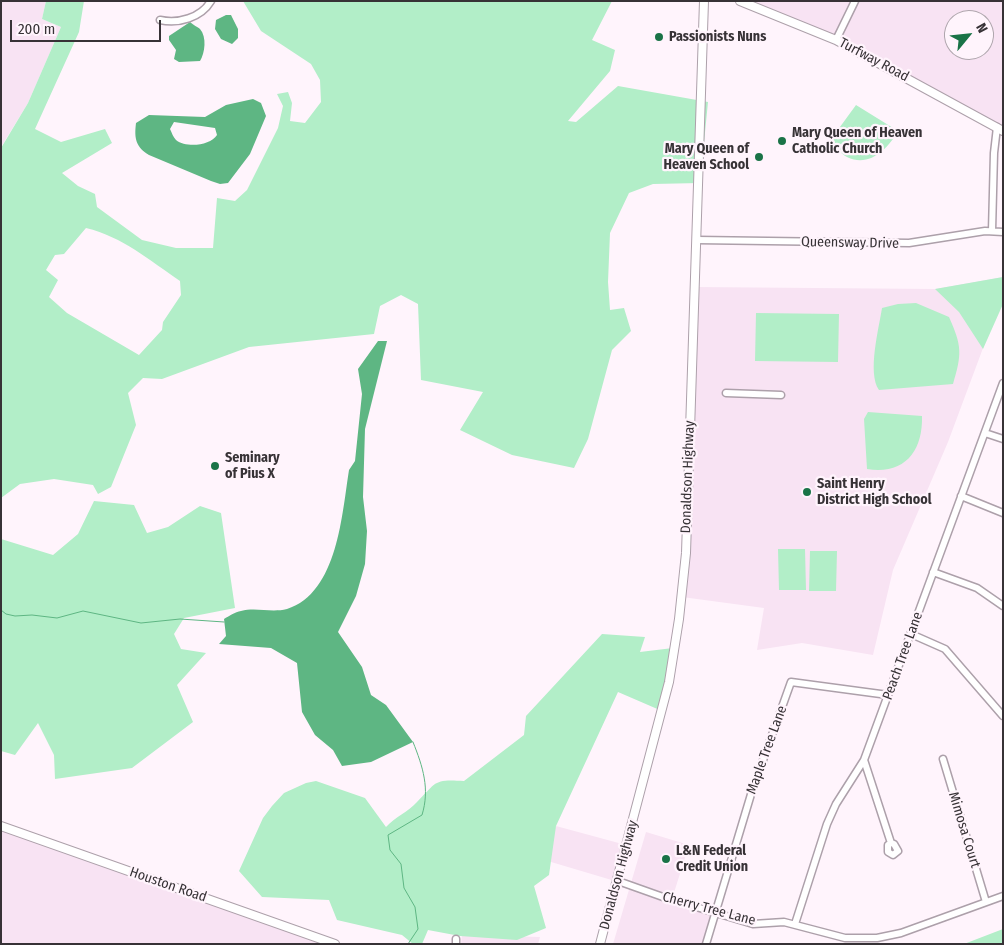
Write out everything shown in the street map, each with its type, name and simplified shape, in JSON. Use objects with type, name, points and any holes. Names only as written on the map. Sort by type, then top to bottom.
[{"type":"main road","name":"Donaldson Highway","points":[[600,944],[669,682],[679,619],[686,553],[704,1]]},
{"type":"main road","name":"Turfway Road","points":[[740,1],[836,40],[1000,129]]},
{"type":"main road","name":"Houston Road","points":[[1,826],[335,944]]},
{"type":"street","points":[[160,20],[176,22],[189,18],[201,12],[211,1]]},
{"type":"street","points":[[836,40],[855,1]]},
{"type":"street","points":[[992,231],[994,153],[1000,129]]},
{"type":"street","name":"Queensway Drive","points":[[697,240],[909,243],[992,231],[1003,232]]},
{"type":"street","name":"Peach Tree Lane","points":[[795,924],[827,824],[836,804],[864,760],[1003,383]]},
{"type":"street","points":[[726,394],[781,395]]},
{"type":"street","points":[[985,433],[1003,439]]},
{"type":"street","points":[[961,496],[1003,513]]},
{"type":"street","points":[[934,572],[977,588],[1003,606]]},
{"type":"street","points":[[911,634],[945,649],[1003,716]]},
{"type":"street","name":"Maple Tree Lane","points":[[715,912],[752,791],[792,682],[888,695]]},
{"type":"street","name":"Mimosa Court","points":[[942,759],[986,902]]},
{"type":"street","points":[[864,760],[891,843]]},
{"type":"street","name":"Cherry Tree Lane","points":[[618,881],[662,897],[753,924],[795,924],[845,938],[877,938],[901,933],[1003,896]]},
{"type":"street","points":[[706,944],[715,912]]},
{"type":"shaded area","points":[[1,1],[46,1],[42,19],[61,27],[28,103],[1,147]]},
{"type":"shaded area","points":[[46,1],[84,1],[79,32],[35,129],[61,142],[105,129],[112,143],[62,173],[78,186],[95,194],[97,207],[142,240],[176,248],[213,248],[217,198],[235,201],[247,190],[278,128],[283,106],[277,94],[288,92],[292,103],[290,121],[305,123],[321,102],[320,80],[311,64],[261,31],[243,1],[612,1],[592,40],[615,50],[610,71],[568,121],[576,122],[618,86],[708,102],[700,183],[653,184],[629,193],[610,233],[608,282],[610,310],[624,308],[631,331],[612,350],[588,439],[574,468],[512,455],[460,430],[483,392],[421,380],[418,304],[401,295],[380,306],[374,334],[249,347],[162,379],[143,378],[128,393],[136,425],[111,487],[98,494],[93,485],[54,479],[20,484],[1,498],[1,148],[28,103],[61,27],[42,19]],"holes":[[[86,228],[124,243],[180,281],[181,295],[163,322],[162,330],[139,355],[67,313],[49,297],[58,280],[46,270],[55,255],[64,254]]]},
{"type":"shaded area","points":[[757,1],[1003,1],[1003,131],[836,40],[756,6]]},
{"type":"shaded area","points":[[226,15],[231,15],[238,29],[238,38],[232,44],[221,39],[215,29],[216,20]]},
{"type":"shaded area","points":[[190,22],[199,28],[204,36],[203,54],[200,61],[179,62],[174,59],[176,50],[169,40],[169,36]]},
{"type":"shaded area","points":[[253,99],[261,103],[266,116],[250,154],[228,183],[220,184],[211,181],[149,155],[141,149],[137,142],[135,134],[136,123],[149,115],[205,117],[226,105]],"holes":[[[174,122],[215,128],[217,135],[214,139],[198,145],[180,143],[173,136],[170,129]]]},
{"type":"shaded area","points":[[856,105],[898,131],[889,144],[877,155],[863,160],[847,157],[829,142]]},
{"type":"shaded area","name":"Saint Henry District High School","points":[[1003,277],[1003,304],[992,324],[948,442],[893,570],[873,655],[802,643],[757,650],[764,608],[682,597],[695,287],[935,289]]},
{"type":"shaded area","points":[[1003,277],[1003,304],[983,349],[959,312],[935,289]]},
{"type":"shaded area","points":[[916,303],[949,317],[959,350],[958,365],[953,384],[879,390],[874,373],[874,362],[882,308],[898,304]]},
{"type":"shaded area","points":[[756,313],[839,314],[838,362],[755,361]]},
{"type":"shaded area","points":[[378,341],[387,341],[365,429],[363,497],[367,531],[365,564],[356,596],[338,632],[362,667],[371,695],[386,705],[413,742],[371,762],[342,766],[333,750],[315,735],[302,712],[297,663],[271,648],[219,644],[226,636],[224,619],[237,612],[247,610],[287,609],[304,600],[317,587],[327,569],[340,529],[349,470],[355,461],[362,394],[358,369]]},
{"type":"shaded area","points":[[868,412],[922,416],[919,440],[909,458],[891,468],[880,470],[867,469],[864,419]]},
{"type":"shaded area","points":[[94,501],[134,505],[147,533],[168,527],[200,506],[221,513],[235,608],[184,618],[174,634],[181,649],[206,653],[177,685],[193,722],[132,768],[55,779],[54,755],[38,723],[15,755],[1,751],[1,539],[53,555],[78,534]]},
{"type":"shaded area","points":[[778,549],[805,549],[806,590],[779,590]]},
{"type":"shaded area","points":[[810,551],[837,551],[836,591],[809,591]]},
{"type":"shaded area","points":[[602,634],[645,637],[640,652],[673,648],[662,711],[618,692],[556,826],[549,875],[534,886],[546,928],[517,940],[460,936],[428,930],[422,944],[413,944],[402,935],[337,920],[329,900],[262,897],[239,871],[263,818],[272,806],[284,793],[306,783],[316,781],[365,798],[386,827],[413,806],[436,783],[441,781],[464,781],[524,735],[526,716]]},
{"type":"shaded area","points":[[1,826],[335,944],[1,944]]},
{"type":"shaded area","points":[[556,826],[626,845],[615,881],[541,859]]},
{"type":"shaded area","points":[[646,832],[689,845],[672,899],[715,912],[706,944],[613,944]]},
{"type":"shaded area","points":[[1003,929],[1003,944],[964,944]]},
{"type":"shaded area","points":[[462,935],[540,937],[538,944],[461,944]]},
{"type":"waterway","points":[[1,610],[6,614],[15,616],[32,615],[57,618],[83,611],[141,623],[180,619],[224,622]]},
{"type":"waterway","points":[[408,944],[418,929],[415,907],[404,888],[401,864],[390,850],[388,835],[422,815],[425,796],[424,778],[413,742]]},
{"type":"place","name":"Passionists Nuns","points":[[659,37]]},
{"type":"place","name":"Mary Queen of Heaven Catholic Church","points":[[782,141]]},
{"type":"place","name":"Mary Queen of Heaven School","points":[[759,157]]},
{"type":"place","name":"Seminary of Pius X","points":[[215,466]]},
{"type":"place","name":"Saint Henry District High School","points":[[807,492]]},
{"type":"place","name":"L&N Federal Credit Union","points":[[666,859]]}]
